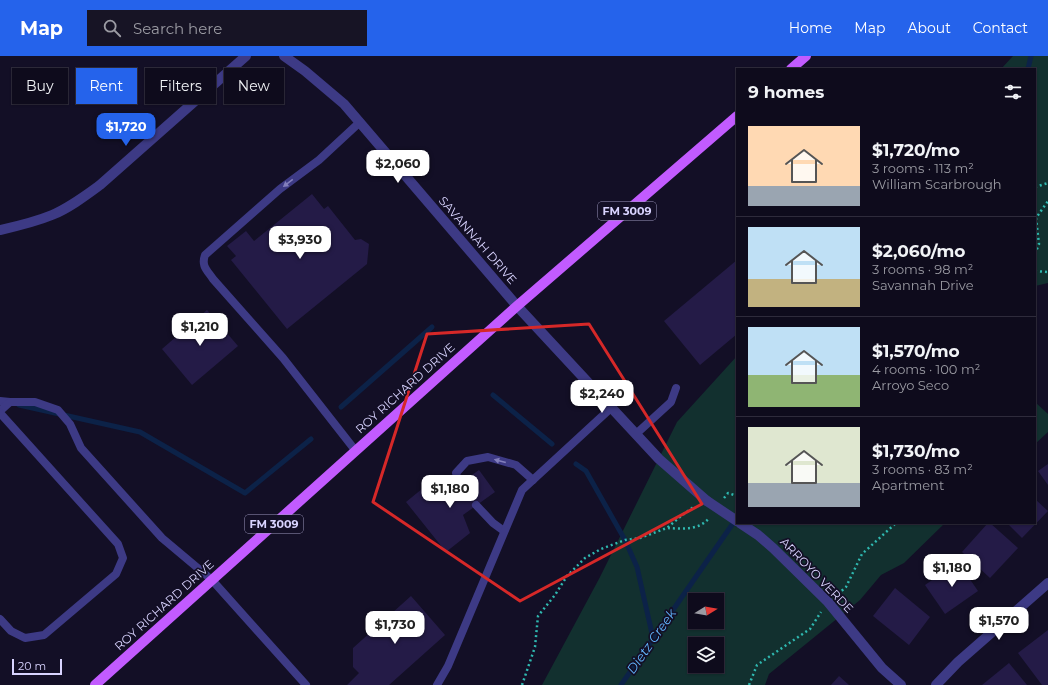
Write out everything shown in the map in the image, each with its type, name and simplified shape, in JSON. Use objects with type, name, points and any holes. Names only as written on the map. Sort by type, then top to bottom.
[{"type":"main road","points":[[792,68],[806,56]]},
{"type":"main road","name":"ROY RICHARD DRIVE","points":[[95,685],[517,306],[736,117]]},
{"type":"street","points":[[0,230],[23,225],[53,215],[77,202],[100,185],[246,56]]},
{"type":"street","name":"SAVANNAH DRIVE","points":[[284,56],[305,70],[344,104],[517,306]]},
{"type":"street","points":[[517,306],[659,459],[707,500],[736,520]]},
{"type":"street","name":"ARROYO VERDE","points":[[742,524],[758,535],[773,548],[828,602],[882,668],[901,685]]},
{"type":"street","points":[[936,685],[958,662],[1048,583]]},
{"type":"lane","points":[[355,450],[283,358],[213,279],[202,262],[205,255],[280,189],[319,160],[360,122]]},
{"type":"lane","points":[[636,434],[671,402],[676,388]]},
{"type":"lane","points":[[0,401],[35,402],[58,410],[70,424],[82,448],[162,538],[212,580],[306,685]]},
{"type":"lane","points":[[0,619],[11,631],[26,638],[44,635],[116,574],[123,558],[118,544],[0,412],[10,402]]},
{"type":"lane","points":[[437,685],[448,666],[522,490],[611,408]]},
{"type":"lane","points":[[459,484],[456,473],[467,461],[488,457],[516,465],[533,480]]},
{"type":"lane","points":[[476,505],[493,523],[504,531]]},
{"type":"path","points":[[1036,187],[1048,183]]},
{"type":"path","points":[[1036,252],[1039,244],[1036,218],[1048,201]]},
{"type":"path","points":[[1036,271],[1048,272]]},
{"type":"path","points":[[522,685],[536,647],[538,616],[555,595],[567,576],[585,558],[602,549],[625,540],[640,538],[668,528],[694,507],[707,500]]},
{"type":"path","points":[[749,685],[757,665],[810,629],[828,602],[846,587],[862,554],[895,524]]},
{"type":"highlighted area","points":[[589,324],[702,504],[520,601],[373,502],[427,334]]},
{"type":"green space","points":[[1013,56],[1048,56],[1048,283],[1036,286],[1036,68],[1002,68]]},
{"type":"green space","points":[[736,357],[736,524],[944,524],[904,563],[881,575],[860,600],[769,674],[765,685],[542,685],[600,577],[677,422]]},
{"type":"green space","points":[[1036,403],[1048,414],[1048,432],[1036,443]]},
{"type":"building","points":[[312,194],[324,209],[328,206],[355,240],[361,239],[369,244],[367,264],[287,329],[231,260],[236,256],[227,246],[246,231],[254,241]]},
{"type":"building","points":[[736,261],[736,335],[700,365],[664,321]]},
{"type":"building","points":[[207,310],[238,346],[192,385],[162,349]]},
{"type":"building","points":[[1048,464],[1048,485],[1038,471]]},
{"type":"building","points":[[479,470],[495,492],[463,515],[470,533],[446,552],[406,502],[428,484],[445,494]]},
{"type":"building","points":[[1036,500],[1048,511],[1036,523]]},
{"type":"building","points":[[987,524],[991,524],[1018,548],[990,578],[962,552]]},
{"type":"building","points":[[1008,524],[1035,524],[1022,538]]},
{"type":"building","points":[[958,562],[978,591],[945,614],[925,585]]},
{"type":"building","points":[[895,588],[930,617],[909,645],[873,616]]},
{"type":"building","points":[[411,596],[445,635],[389,685],[347,685],[359,673],[353,667],[353,648]]},
{"type":"building","points":[[1048,630],[1048,685],[1042,685],[1018,653]]},
{"type":"building","points":[[1009,663],[1027,685],[982,685]]},
{"type":"building","points":[[839,676],[849,685],[831,685]]},
{"type":"waterway","name":"Dietz Creek","points":[[1028,68],[1031,56]]},
{"type":"waterway","points":[[341,407],[432,327]]},
{"type":"waterway","points":[[493,395],[552,444]]},
{"type":"waterway","points":[[19,405],[140,432],[245,493],[311,439]]},
{"type":"waterway","points":[[576,464],[586,471],[625,540],[637,567],[653,638]]},
{"type":"waterway","name":"Dietz Creek","points":[[621,685],[736,519]]}]
